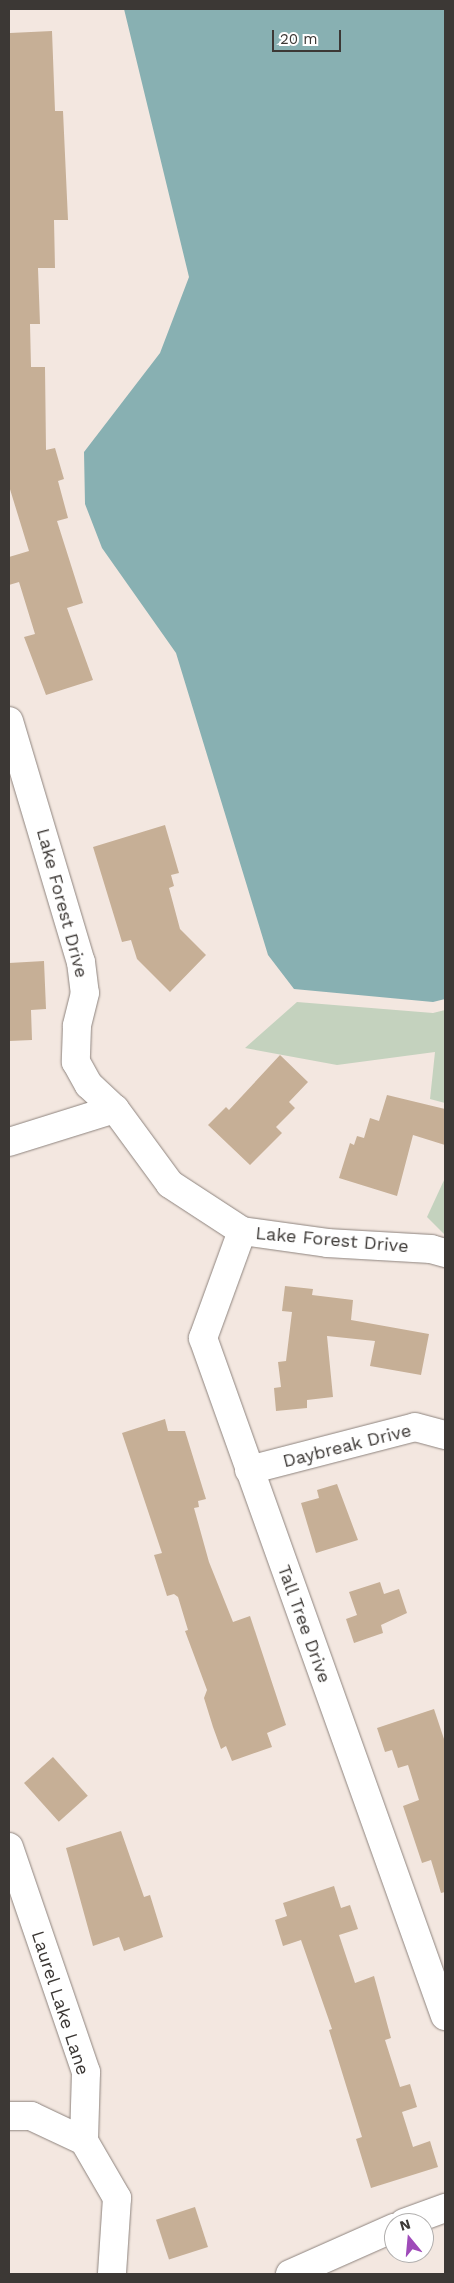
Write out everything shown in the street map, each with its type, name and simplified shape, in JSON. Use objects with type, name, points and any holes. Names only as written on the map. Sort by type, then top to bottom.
[{"type":"street","name":"Lake Forest Drive","points":[[9,721],[81,962],[85,992],[77,1026],[76,1062],[89,1085],[115,1109],[170,1184],[242,1231],[445,1253]]},
{"type":"street","points":[[9,1142],[115,1109]]},
{"type":"street","name":"Tall Tree Drive","points":[[242,1231],[204,1338],[249,1470],[445,2016]]},
{"type":"street","name":"Daybreak Drive","points":[[249,1470],[415,1427],[445,1434]]},
{"type":"street","name":"Laurel Lake Lane","points":[[9,1847],[86,2072],[84,2141]]},
{"type":"street","points":[[9,2116],[30,2116],[84,2141],[118,2198],[112,2274]]},
{"type":"street","points":[[431,2213],[445,2208]]},
{"type":"street","points":[[290,2274],[384,2232]]},
{"type":"green space","points":[[297,1002],[433,1013],[445,1010],[445,1103],[430,1099],[435,1052],[337,1065],[245,1048]]},
{"type":"green space","points":[[445,1178],[445,1235],[427,1217]]},
{"type":"water","points":[[124,9],[445,9],[445,999],[433,1002],[294,989],[268,955],[176,653],[102,548],[85,504],[84,452],[160,353],[189,277]]},
{"type":"building","points":[[52,31],[55,111],[63,111],[68,220],[54,220],[55,268],[38,268],[40,324],[30,324],[31,367],[45,367],[46,450],[55,448],[64,479],[58,481],[68,518],[57,521],[83,603],[67,608],[93,680],[46,695],[24,637],[35,634],[19,582],[9,585],[9,557],[29,551],[9,486],[9,67],[10,33]]},
{"type":"building","points":[[165,825],[179,873],[171,875],[174,886],[169,888],[180,929],[206,955],[170,992],[137,959],[131,940],[122,942],[93,847]]},
{"type":"building","points":[[44,961],[46,1009],[31,1010],[32,1040],[9,1041],[9,963]]},
{"type":"building","points":[[280,1055],[308,1082],[289,1102],[295,1108],[276,1127],[282,1133],[250,1165],[208,1125],[226,1107],[229,1110]]},
{"type":"building","points":[[387,1095],[445,1109],[445,1145],[413,1135],[397,1196],[339,1178],[350,1143],[354,1145],[357,1136],[364,1138],[370,1118],[379,1121]]},
{"type":"building","points":[[285,1286],[313,1289],[312,1295],[353,1300],[351,1320],[429,1334],[421,1375],[370,1366],[375,1341],[327,1336],[333,1397],[307,1400],[307,1408],[276,1411],[274,1388],[281,1387],[278,1362],[286,1361],[292,1312],[282,1311]]},
{"type":"building","points":[[165,1419],[168,1431],[185,1431],[206,1499],[198,1501],[199,1507],[194,1508],[209,1562],[233,1622],[250,1616],[286,1725],[267,1733],[272,1747],[232,1761],[226,1746],[221,1749],[213,1727],[204,1698],[207,1690],[185,1631],[188,1630],[178,1597],[174,1594],[167,1596],[154,1555],[162,1553],[122,1433]]},
{"type":"building","points":[[337,1484],[358,1540],[316,1553],[301,1503],[319,1498],[317,1490]]},
{"type":"building","points":[[380,1582],[384,1594],[399,1589],[407,1613],[381,1625],[383,1633],[354,1643],[346,1619],[357,1615],[349,1592]]},
{"type":"building","points":[[434,1709],[445,1742],[445,1892],[441,1893],[431,1860],[422,1863],[403,1806],[419,1800],[408,1765],[398,1768],[392,1750],[385,1752],[377,1728]]},
{"type":"building","points":[[53,1757],[88,1796],[59,1822],[24,1783]]},
{"type":"building","points":[[121,1831],[144,1897],[150,1895],[163,1937],[124,1951],[119,1937],[93,1946],[66,1848]]},
{"type":"building","points":[[334,1886],[341,1908],[350,1905],[358,1929],[339,1935],[355,1983],[374,1976],[391,2038],[385,2040],[400,2087],[410,2084],[417,2107],[402,2112],[413,2147],[430,2141],[438,2167],[371,2188],[356,2139],[362,2137],[329,2030],[332,2029],[301,1940],[283,1946],[275,1920],[287,1916],[283,1903]]},
{"type":"building","points":[[195,2207],[208,2247],[169,2260],[156,2220]]}]
